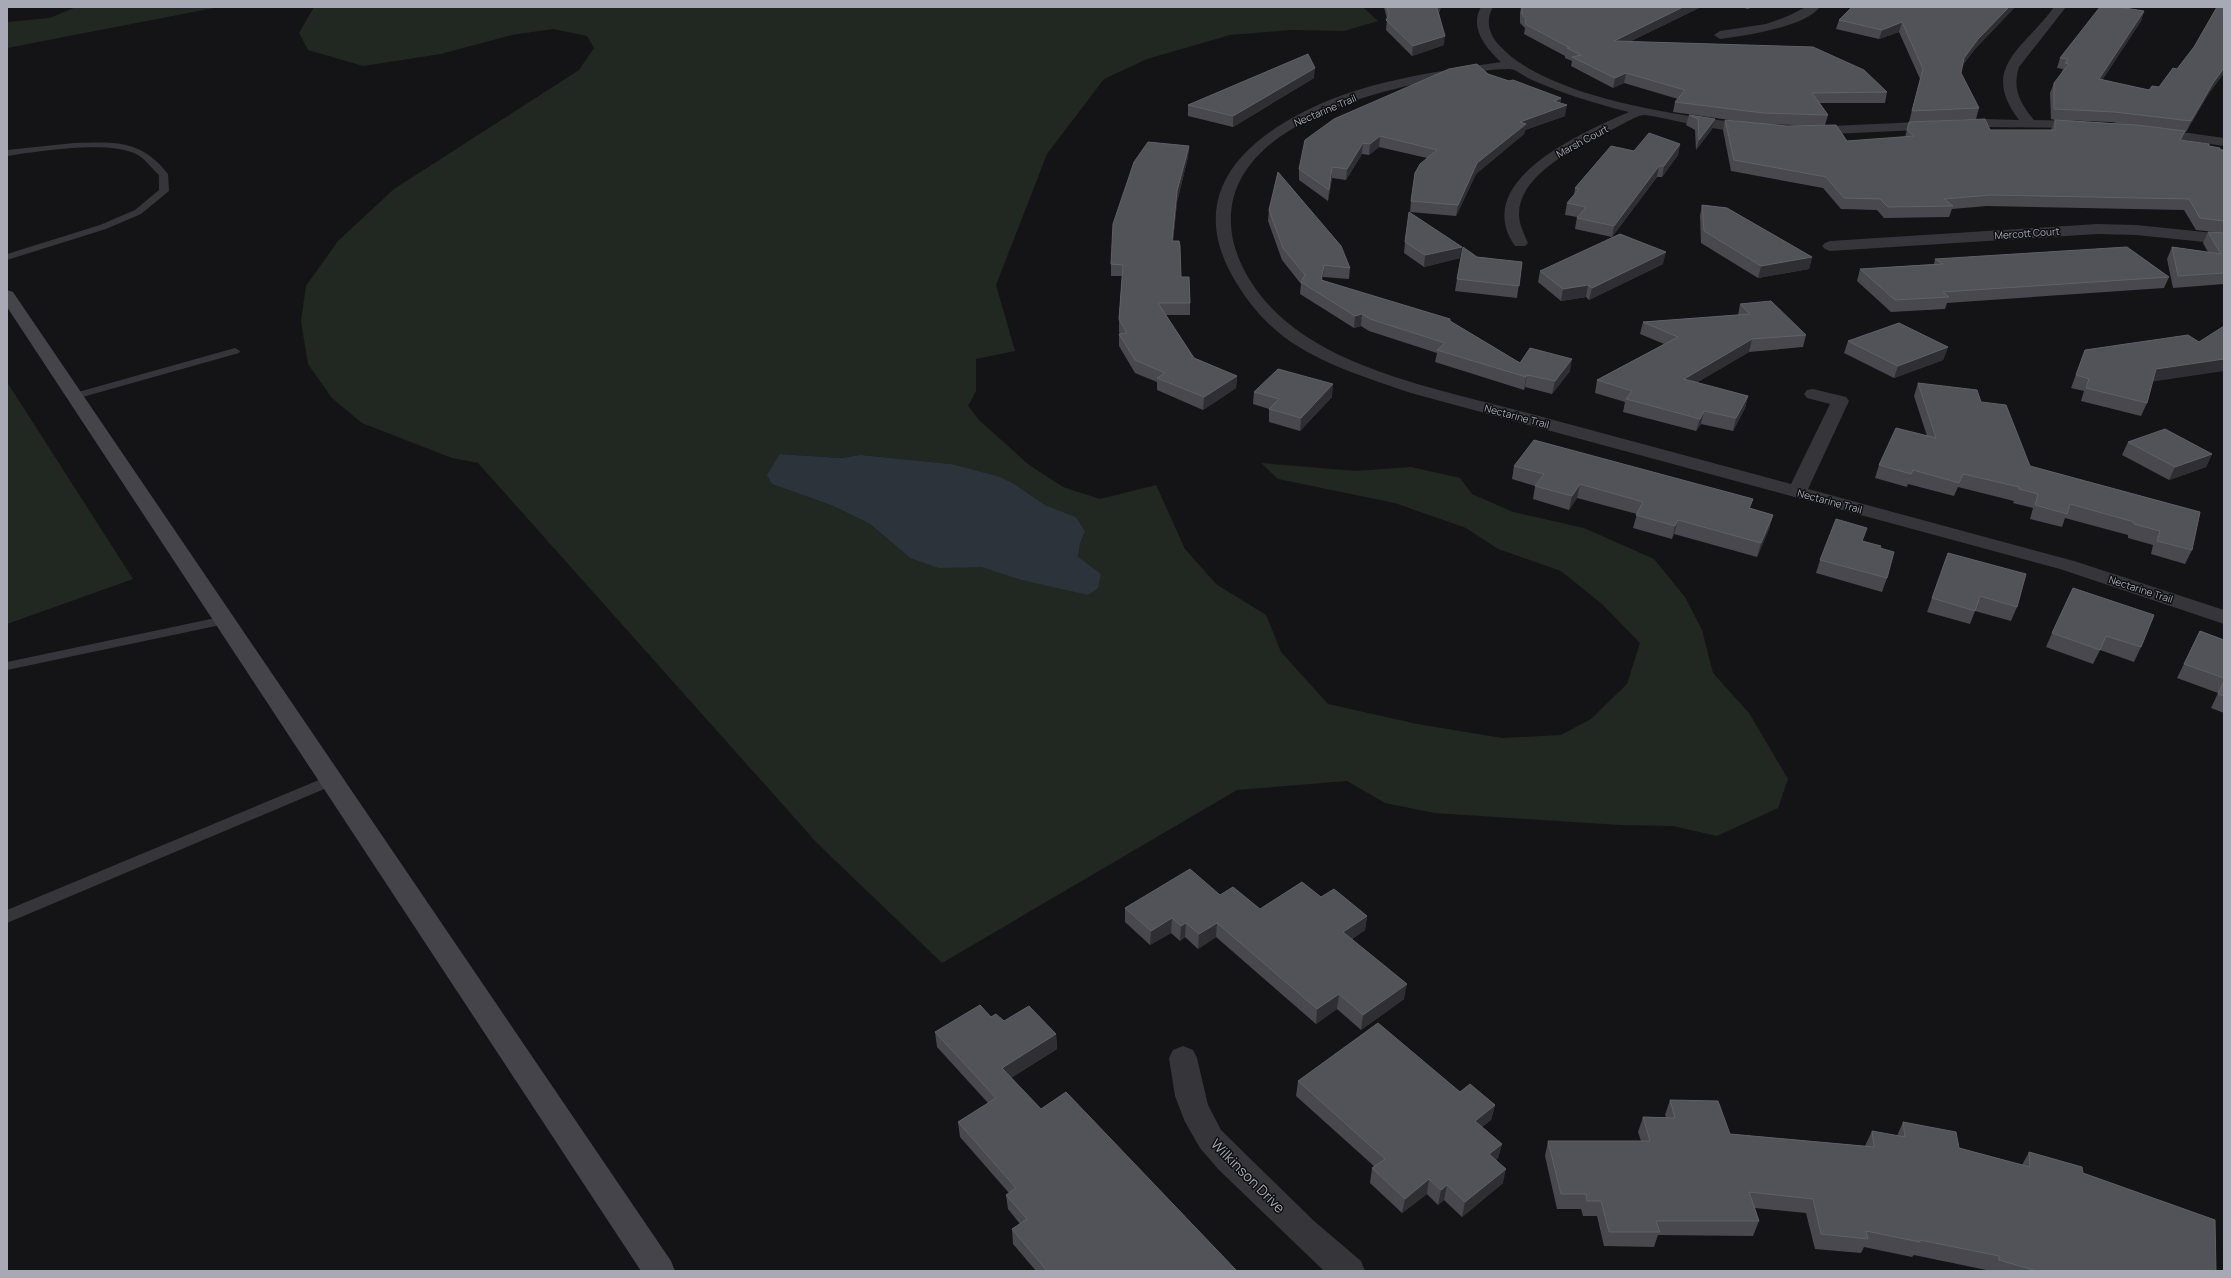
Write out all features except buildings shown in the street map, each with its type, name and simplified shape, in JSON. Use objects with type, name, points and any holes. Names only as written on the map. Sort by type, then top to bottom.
[{"type":"main road","points":[[7,295],[659,1271]]},
{"type":"street","points":[[1487,7],[1482,21],[1484,32],[1490,44],[1501,55],[1514,64],[1546,81],[1575,92],[1640,111],[1695,122],[1763,129]]},
{"type":"street","points":[[1720,35],[1767,29],[1814,7]]},
{"type":"street","points":[[2029,123],[2015,106],[2009,90],[2008,79],[2015,62],[2060,7]]},
{"type":"street","name":"Nectarine Trail","points":[[1514,64],[1444,74],[1384,87],[1319,110],[1273,135],[1244,161],[1233,178],[1222,209],[1221,227],[1227,249],[1239,275],[1257,302],[1278,324],[1296,338],[1325,354],[1356,368],[1416,389],[2067,565],[2224,617]]},
{"type":"street","name":"Marsh Court","points":[[1520,243],[1511,218],[1512,207],[1518,193],[1530,175],[1543,163],[1566,148],[1640,111]]},
{"type":"street","points":[[1801,130],[1953,124],[2029,123],[2094,126]]},
{"type":"street","points":[[2137,130],[2224,142]]},
{"type":"street","name":"Mercott Court","points":[[1830,246],[2090,229],[2136,230],[2224,239]]},
{"type":"street","points":[[1797,492],[1840,401],[1813,394]]},
{"type":"street","name":"Wilkinson Drive","points":[[1183,1058],[1185,1082],[1192,1105],[1205,1131],[1223,1153],[1310,1238],[1334,1260],[1349,1271]]},
{"type":"lane","points":[[7,153],[39,148],[124,148],[140,152],[163,174],[164,191],[138,212],[103,227],[7,257]]},
{"type":"lane","points":[[75,396],[235,351]]},
{"type":"lane","points":[[7,666],[225,620]]},
{"type":"lane","points":[[7,917],[331,780]]},
{"type":"shaded area","points":[[76,7],[219,7],[7,48],[7,22],[50,18]]},
{"type":"shaded area","points":[[314,7],[1363,7],[1378,21],[1344,31],[1291,30],[1230,35],[1147,59],[1104,79],[1047,154],[996,285],[1015,351],[976,359],[976,391],[968,406],[980,421],[1029,465],[1063,487],[1100,499],[1156,485],[1185,549],[1216,584],[1266,615],[1281,652],[1328,704],[1417,724],[1502,738],[1561,735],[1591,719],[1627,684],[1640,643],[1602,604],[1561,571],[1498,549],[1466,528],[1395,503],[1278,479],[1261,463],[1355,471],[1411,467],[1460,478],[1472,494],[1513,512],[1584,528],[1654,559],[1685,597],[1702,630],[1713,673],[1749,713],[1788,779],[1778,808],[1717,836],[1673,826],[1620,825],[1435,813],[1385,803],[1347,781],[1237,790],[942,963],[817,843],[478,463],[452,458],[362,423],[332,398],[308,364],[301,321],[306,286],[338,241],[394,189],[579,70],[594,48],[587,36],[553,29],[512,35],[441,54],[363,66],[308,50],[299,33]],"holes":[[[780,454],[841,458],[862,455],[951,464],[1014,484],[1045,505],[1076,517],[1085,531],[1080,544],[1078,557],[1045,585],[981,567],[910,558],[870,524],[833,506],[772,484]]]},
{"type":"shaded area","points":[[7,382],[133,579],[7,624]]},
{"type":"shaded area","points":[[780,454],[841,458],[861,455],[951,464],[1000,477],[1014,484],[1045,505],[1076,517],[1085,531],[1080,544],[1078,557],[1101,574],[1098,588],[1088,595],[1022,580],[981,567],[939,568],[910,558],[870,524],[833,506],[772,484],[767,475]]}]
